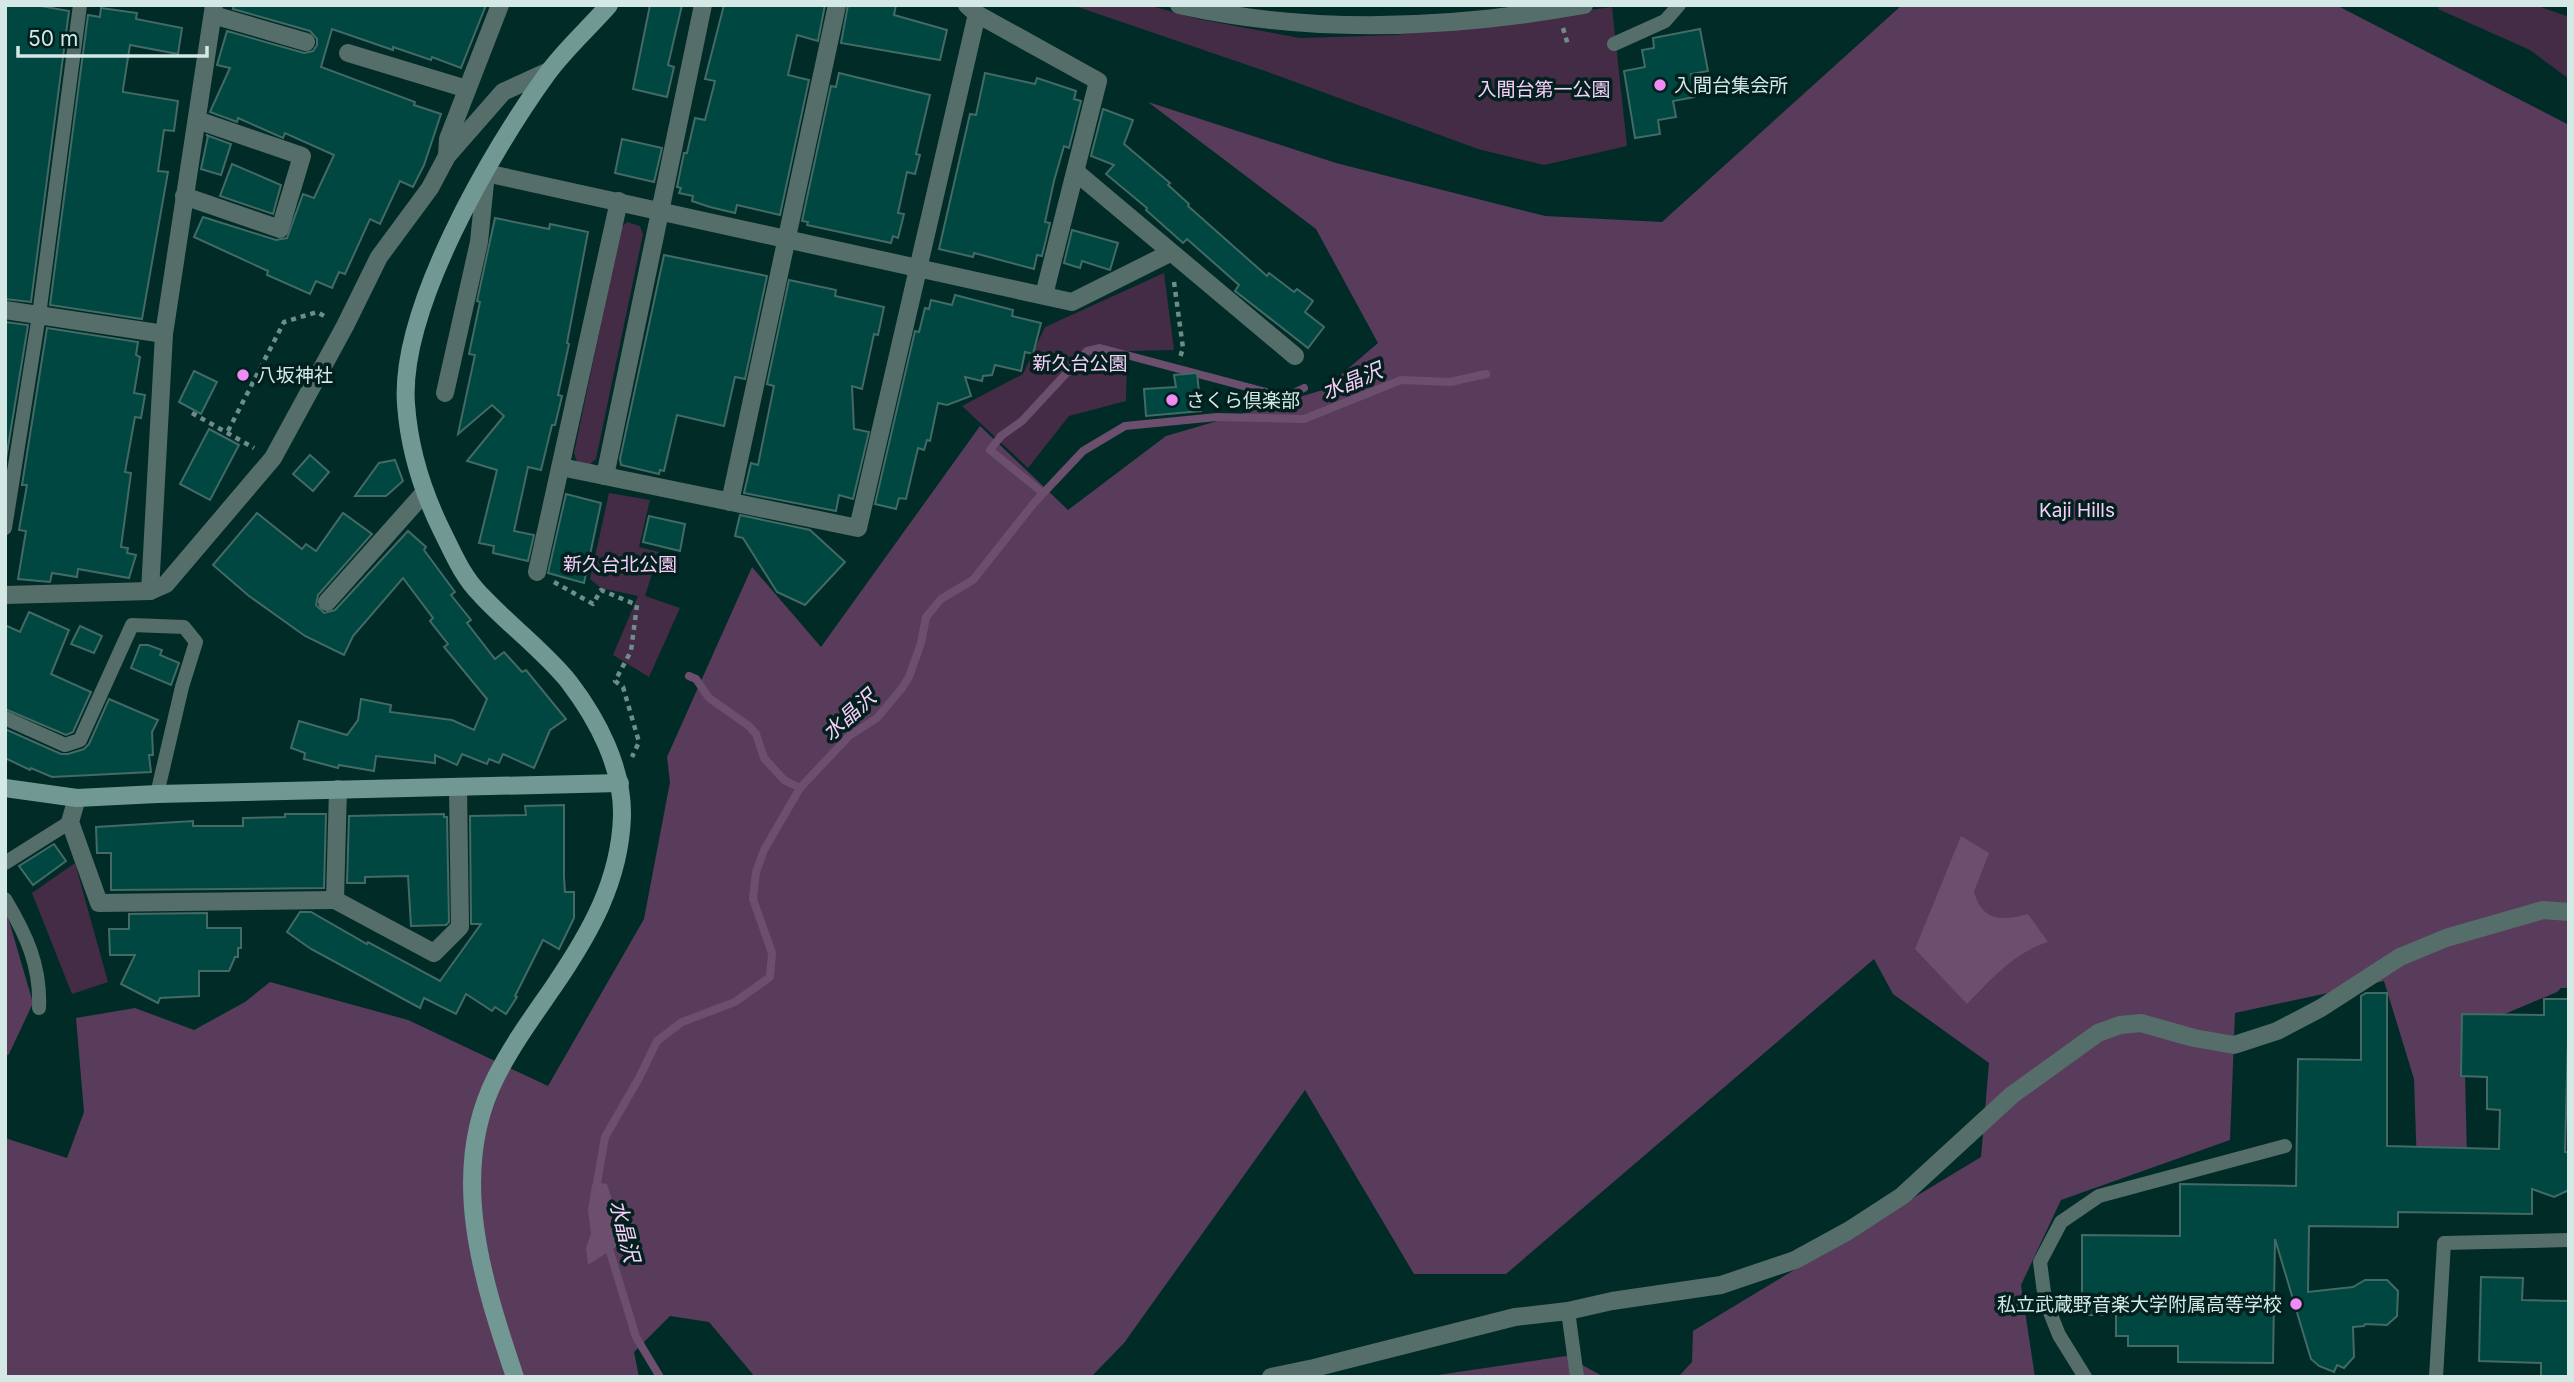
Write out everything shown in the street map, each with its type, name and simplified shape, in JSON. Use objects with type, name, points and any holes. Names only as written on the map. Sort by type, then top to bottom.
[{"type":"street","points":[[447,156],[448,139],[500,5]]},
{"type":"street","points":[[515,1377],[481,1269],[473,1224],[474,1150],[480,1119],[495,1079],[581,946],[614,874],[620,843],[620,783],[605,740],[568,681],[479,594],[457,565],[424,492],[414,452],[406,404],[408,356],[427,295],[454,230],[500,146],[549,71],[609,5]]},
{"type":"street","points":[[605,476],[703,5]]},
{"type":"street","points":[[730,502],[837,5]]},
{"type":"street","points":[[1179,5],[1234,17],[1279,14],[1406,26],[1465,22],[1584,5]]},
{"type":"street","points":[[150,591],[164,334],[213,10],[306,41]]},
{"type":"street","points":[[561,467],[858,528],[918,266],[972,10],[1098,81],[1077,173],[1044,295]]},
{"type":"street","points":[[348,53],[467,89]]},
{"type":"street","points":[[5,595],[150,591],[166,584],[273,458],[345,326],[379,257],[429,188],[447,156],[503,92],[549,71]]},
{"type":"street","points":[[184,195],[280,229],[302,156],[197,120]]},
{"type":"street","points":[[485,173],[918,266],[1072,302],[1170,253]]},
{"type":"street","points":[[445,393],[478,242],[485,173]]},
{"type":"street","points":[[1077,173],[1295,356]]},
{"type":"street","points":[[537,572],[618,201]]},
{"type":"street","points":[[5,310],[164,334]]},
{"type":"street","points":[[327,602],[424,492]]},
{"type":"street","points":[[5,788],[77,798],[620,783]]},
{"type":"street","points":[[77,798],[70,822],[99,903],[335,900],[434,953],[460,927],[458,788]]},
{"type":"street","points":[[335,900],[338,789]]},
{"type":"street","points":[[1271,1377],[1503,1319],[1568,1311],[1612,1301],[1721,1285],[1795,1260],[1848,1231],[1902,1196],[2012,1095],[2098,1033],[2120,1025],[2141,1023],[2194,1038],[2234,1045],[2277,1031],[2321,1007],[2400,957],[2446,938],[2543,910],[2569,912]]},
{"type":"lane","points":[[5,528],[39,315],[80,5]]},
{"type":"lane","points":[[1614,44],[1665,21],[1679,5]]},
{"type":"lane","points":[[5,718],[65,745],[80,740],[132,625],[184,627],[196,642],[182,687],[158,794]]},
{"type":"lane","points":[[5,863],[70,822]]},
{"type":"lane","points":[[5,899],[32,949],[38,976],[39,1008]]},
{"type":"lane","points":[[2085,1377],[2059,1335],[2045,1300],[2040,1262],[2060,1222],[2099,1196],[2285,1146]]},
{"type":"lane","points":[[2436,1377],[2444,1243],[2569,1240]]},
{"type":"lane","points":[[1568,1311],[1577,1377]]},
{"type":"path","points":[[1170,253],[1183,348],[1179,361]]},
{"type":"path","points":[[228,431],[284,322],[317,312],[345,326]]},
{"type":"path","points":[[192,413],[273,458]]},
{"type":"path","points":[[537,572],[593,604],[601,590],[636,605],[631,651],[615,681],[623,687],[639,742],[620,783]]},
{"type":"green space","name":"入間台第一公園","points":[[1072,5],[1148,5],[1198,19],[1300,38],[1396,35],[1612,7],[1627,146],[1544,165],[1478,149],[1265,71]]},
{"type":"green space","name":"Kaji Hills","points":[[1902,5],[2336,5],[2569,125],[2569,988],[2561,988],[2464,1031],[2467,1158],[2417,1167],[2414,1079],[2384,981],[2235,1013],[2230,1140],[2061,1200],[2021,1285],[2035,1377],[1678,1377],[1692,1362],[1693,1331],[1981,1157],[1989,1063],[1893,994],[1874,959],[1506,1274],[1414,1274],[1305,1090],[1124,1343],[1091,1377],[755,1377],[709,1322],[670,1316],[634,1352],[639,1377],[5,1377],[5,1138],[67,1158],[84,1112],[76,1018],[135,1008],[194,1030],[245,1002],[270,982],[408,1020],[548,1086],[644,919],[670,782],[667,757],[752,567],[821,647],[980,426],[1068,510],[1166,436],[1323,390],[1378,343],[1316,229],[1148,102],[1336,163],[1545,216],[1662,222]]},
{"type":"green space","points":[[2441,5],[2535,5],[2569,17],[2569,79],[2530,50],[2438,9]]},
{"type":"green space","points":[[627,222],[640,226],[643,234],[596,459],[589,465],[577,462],[574,453],[621,228]]},
{"type":"green space","name":"新久台公園","points":[[1164,273],[1174,350],[1127,351],[1126,401],[1069,416],[1028,468],[962,406],[1023,374],[1045,327]]},
{"type":"green space","name":"新久台北公園","points":[[609,493],[650,500],[639,547],[659,552],[645,596],[680,608],[649,677],[613,655],[638,596],[601,588],[590,579]]},
{"type":"green space","points":[[75,863],[108,982],[72,994],[32,893]]},
{"type":"green space","points":[[5,907],[33,1003],[9,1054],[5,1057]]},
{"type":"green space","points":[[1566,1356],[1604,1377],[1424,1377]]},
{"type":"shaded area","points":[[1961,836],[1989,853],[1974,892],[1983,909],[1988,914],[2002,918],[2028,914],[2048,942],[2014,959],[1967,1004],[1915,949]]},
{"type":"shaded area","points":[[596,1182],[607,1184],[625,1241],[588,1265],[586,1248],[591,1234],[588,1210],[592,1185]]},
{"type":"building","points":[[5,5],[35,5],[69,11],[31,302],[5,299]]},
{"type":"building","points":[[234,5],[486,5],[461,68],[432,57],[431,60],[393,47],[393,50],[332,29],[321,67],[441,114],[424,165],[413,187],[400,181],[380,224],[370,219],[345,274],[339,272],[332,288],[316,281],[310,294],[267,275],[268,271],[194,237],[203,217],[276,240],[287,238],[303,194],[314,198],[334,155],[285,133],[283,138],[238,118],[237,122],[210,112],[230,68],[217,65],[227,31],[304,53],[313,51],[317,45],[317,39],[310,31],[233,9]]},
{"type":"building","points":[[650,5],[682,5],[668,65],[674,67],[667,97],[633,89]]},
{"type":"building","points":[[724,5],[825,5],[818,41],[797,35],[788,75],[809,80],[780,215],[737,205],[735,213],[710,207],[692,201],[693,196],[679,193],[681,188],[677,187],[695,118],[705,120],[715,81],[705,79]]},
{"type":"building","points":[[848,5],[896,5],[894,15],[947,30],[940,60],[841,43]]},
{"type":"building","points":[[101,8],[137,13],[136,19],[182,28],[178,54],[130,45],[123,89],[123,92],[178,101],[174,131],[164,130],[158,171],[168,172],[142,319],[50,305],[88,15],[100,17]]},
{"type":"building","name":"入間台集会所","points":[[1700,29],[1708,71],[1691,74],[1695,97],[1673,101],[1676,117],[1658,120],[1660,134],[1635,138],[1624,71],[1645,67],[1642,50],[1654,48],[1653,38]]},
{"type":"building","points":[[839,73],[930,95],[916,154],[920,155],[915,174],[907,172],[898,213],[904,214],[898,238],[893,236],[891,243],[807,225],[808,222],[802,221],[831,86],[836,87]]},
{"type":"building","points":[[985,73],[1035,84],[1037,78],[1076,91],[1074,99],[1081,101],[1069,148],[1064,146],[1054,181],[1045,222],[1050,223],[1042,256],[1037,255],[1034,269],[974,253],[973,257],[939,249],[970,114],[976,115]]},
{"type":"building","points":[[1103,109],[1133,120],[1124,144],[1170,183],[1168,185],[1189,204],[1188,206],[1267,276],[1269,273],[1294,292],[1297,289],[1313,301],[1305,312],[1324,327],[1308,348],[1235,291],[1239,285],[1187,239],[1183,243],[1106,174],[1114,165],[1091,156]]},
{"type":"building","points":[[206,135],[231,144],[221,175],[201,169],[208,136]]},
{"type":"building","points":[[622,139],[662,148],[654,182],[615,173]]},
{"type":"building","points":[[232,164],[281,185],[273,214],[220,196]]},
{"type":"building","points":[[495,218],[549,229],[550,224],[588,232],[555,425],[552,425],[541,470],[528,467],[514,531],[534,535],[528,561],[493,553],[494,546],[479,543],[497,470],[467,461],[504,416],[492,405],[458,434],[475,355],[469,354],[480,302],[477,301]]},
{"type":"building","points":[[1072,230],[1118,243],[1110,270],[1082,261],[1080,268],[1064,263]]},
{"type":"building","points":[[664,255],[767,276],[745,379],[735,377],[724,426],[677,415],[664,471],[660,470],[659,474],[621,465],[620,459]]},
{"type":"building","points":[[789,280],[836,290],[835,296],[884,307],[878,335],[874,334],[862,389],[852,386],[854,429],[869,432],[853,499],[839,495],[836,511],[744,493],[751,463],[758,465],[774,386],[767,384]]},
{"type":"building","points":[[955,295],[1013,310],[1012,316],[1041,323],[1033,354],[1025,352],[1021,371],[995,365],[992,375],[983,376],[982,381],[965,377],[971,396],[947,405],[938,403],[930,441],[927,440],[924,450],[918,448],[906,499],[899,498],[896,509],[875,504],[915,331],[919,332],[925,308],[929,309],[931,300],[952,305]]},
{"type":"building","points":[[5,322],[28,325],[5,465]]},
{"type":"building","points":[[47,328],[138,342],[136,355],[140,357],[134,393],[145,395],[141,418],[135,417],[125,472],[131,473],[121,547],[128,548],[127,553],[136,555],[129,578],[78,569],[77,577],[52,573],[50,582],[18,579],[26,531],[19,530],[27,485],[22,485]]},
{"type":"building","points":[[194,371],[217,382],[201,414],[179,402]]},
{"type":"building","name":"さくら倶楽部","points":[[1197,373],[1201,411],[1146,416],[1144,389],[1176,387],[1174,375]]},
{"type":"building","points":[[209,429],[239,445],[210,500],[180,484]]},
{"type":"building","points":[[310,455],[329,472],[313,491],[293,474]]},
{"type":"building","points":[[395,460],[403,481],[386,496],[355,496],[379,463]]},
{"type":"building","points":[[566,494],[601,503],[584,583],[548,573]]},
{"type":"building","points":[[257,513],[302,549],[306,544],[316,551],[343,513],[372,534],[318,595],[316,605],[324,613],[335,610],[408,531],[426,547],[424,550],[455,592],[451,595],[471,620],[467,623],[495,659],[504,652],[522,672],[526,670],[566,719],[550,730],[534,768],[503,754],[499,763],[489,759],[487,764],[462,754],[457,765],[435,755],[435,763],[376,756],[374,771],[339,765],[338,768],[304,759],[305,753],[291,748],[299,721],[347,735],[358,720],[361,699],[391,705],[390,712],[452,720],[474,730],[487,699],[444,647],[448,644],[430,621],[433,618],[403,578],[353,636],[344,655],[305,636],[249,596],[213,565]]},
{"type":"building","points":[[740,515],[810,530],[845,562],[805,605],[777,592],[743,538],[735,536]]},
{"type":"building","points":[[649,516],[685,524],[680,551],[643,542]]},
{"type":"building","points":[[29,612],[69,630],[51,674],[91,692],[73,732],[66,735],[5,709],[5,625],[20,632]]},
{"type":"building","points":[[80,626],[102,636],[94,653],[71,644]]},
{"type":"building","points":[[140,645],[162,650],[160,655],[179,663],[171,685],[131,668]]},
{"type":"building","points":[[109,699],[158,720],[152,732],[153,755],[149,755],[151,772],[52,777],[5,758],[5,729],[61,754],[84,749],[89,744]]},
{"type":"building","points":[[564,805],[565,892],[574,892],[574,918],[559,949],[543,940],[515,996],[517,997],[506,1014],[495,1007],[492,1011],[466,994],[456,1014],[424,998],[420,1008],[311,949],[287,932],[300,912],[311,912],[440,981],[481,924],[471,924],[470,816],[526,815],[525,806]]},
{"type":"building","points":[[285,814],[326,814],[324,888],[111,890],[111,853],[97,853],[96,827],[193,821],[193,826],[243,826],[243,818],[285,817]]},
{"type":"building","points":[[444,814],[444,817],[447,817],[449,922],[446,925],[411,926],[408,876],[365,877],[365,883],[347,883],[349,816]]},
{"type":"building","points":[[54,844],[66,861],[33,885],[19,866]]},
{"type":"building","points":[[207,913],[207,928],[241,928],[241,948],[238,948],[238,957],[235,957],[229,971],[199,971],[199,996],[160,998],[158,1003],[121,984],[135,955],[110,955],[109,929],[129,929],[129,914]]},
{"type":"building","points":[[2366,993],[2387,993],[2387,1146],[2499,1149],[2500,1110],[2487,1109],[2487,1077],[2461,1076],[2462,1014],[2544,1015],[2544,999],[2569,999],[2565,1152],[2569,1152],[2569,1190],[2554,1197],[2532,1189],[2532,1214],[2398,1212],[2398,1227],[2309,1226],[2308,1292],[2353,1287],[2365,1280],[2387,1280],[2398,1291],[2397,1316],[2387,1325],[2365,1324],[2353,1327],[2354,1357],[2344,1368],[2337,1365],[2334,1372],[2319,1366],[2311,1359],[2275,1239],[2273,1363],[2178,1362],[2178,1346],[2128,1346],[2128,1336],[2116,1336],[2116,1315],[2082,1315],[2082,1235],[2180,1236],[2180,1184],[2296,1186],[2298,1059],[2361,1060],[2361,996]]},
{"type":"building","points":[[2481,1277],[2523,1278],[2522,1300],[2569,1301],[2569,1377],[2541,1377],[2541,1363],[2479,1361]]},
{"type":"waterway","points":[[1043,493],[990,450],[1001,436],[1022,421],[1087,351],[1100,348],[1285,397],[1304,388]]},
{"type":"waterway","name":"水晶沢","points":[[598,1191],[605,1137],[657,1041],[682,1022],[735,1002],[770,977],[772,953],[753,899],[756,872],[764,850],[800,788],[849,736],[877,718],[909,677],[921,643],[926,617],[941,599],[973,580],[1034,503],[1083,451],[1125,426],[1217,417],[1304,419],[1401,380],[1450,382],[1486,374]]},
{"type":"waterway","points":[[689,676],[696,679],[709,698],[749,726],[756,734],[764,758],[784,780],[800,788]]},
{"type":"waterway","name":"水晶沢","points":[[607,1242],[636,1337],[660,1377]]},
{"type":"place","name":"入間台集会所","points":[[1660,85]]},
{"type":"place","name":"八坂神社","points":[[243,375]]},
{"type":"place","name":"さくら倶楽部","points":[[1172,400]]},
{"type":"place","name":"私立武蔵野音楽大学附属高等学校","points":[[2296,1304]]}]
